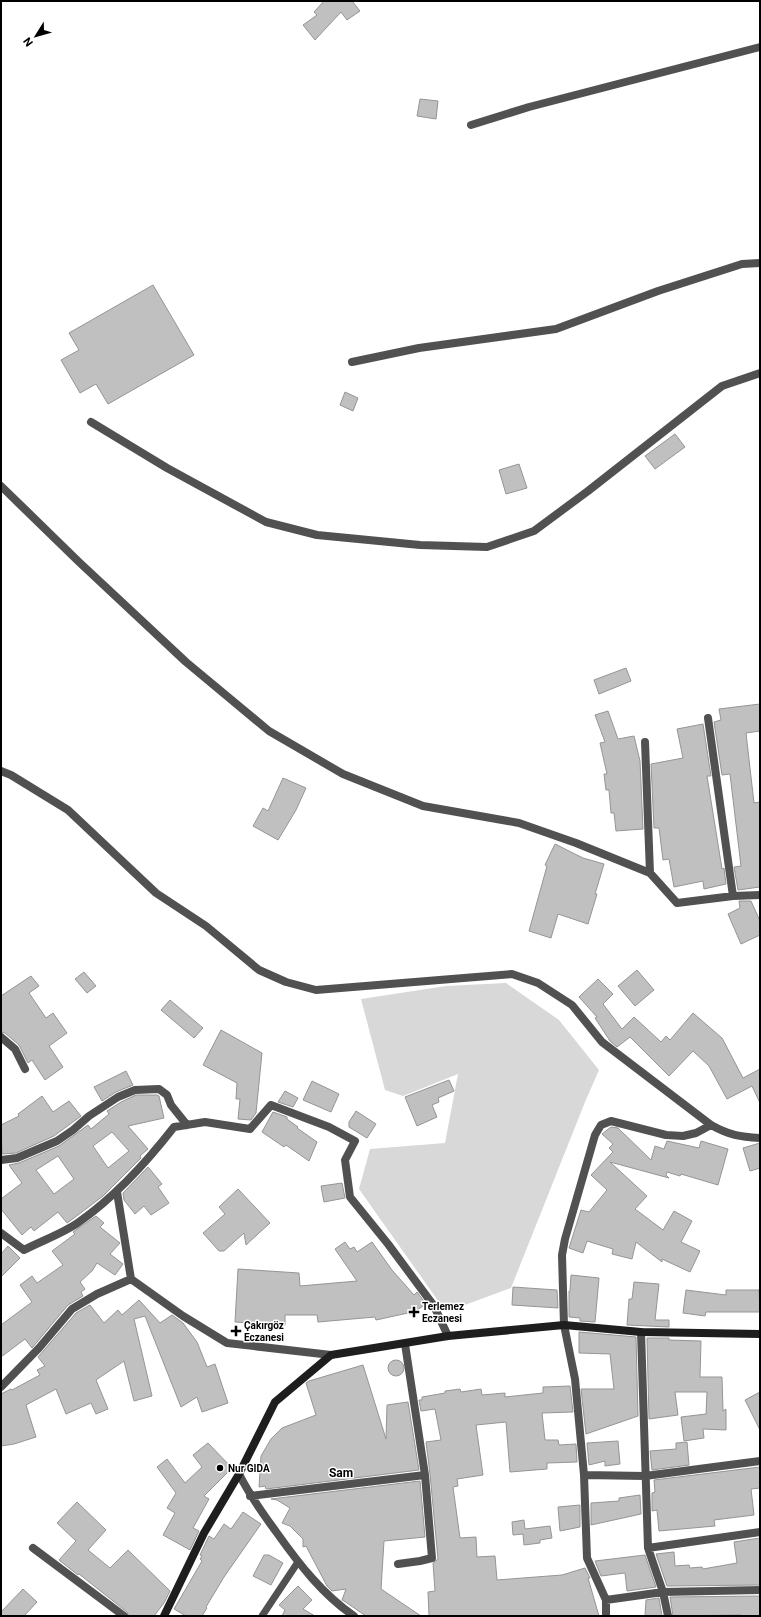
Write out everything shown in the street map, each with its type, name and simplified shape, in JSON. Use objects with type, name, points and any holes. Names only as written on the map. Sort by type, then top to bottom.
[{"type":"street","points":[[471,125],[529,107],[760,47]]},
{"type":"street","points":[[352,362],[419,348],[556,329],[658,291],[742,264],[760,263]]},
{"type":"street","points":[[91,422],[167,468],[266,522],[317,535],[420,545],[487,546],[534,531],[588,491],[722,386],[760,373]]},
{"type":"street","points":[[1,486],[180,657],[269,731],[343,774],[422,806],[519,823],[576,843],[650,873],[677,903],[733,896],[760,895]]},
{"type":"street","points":[[708,718],[733,896]]},
{"type":"street","points":[[645,742],[650,873]]},
{"type":"street","points":[[1,771],[11,775],[68,810],[156,893],[206,926],[259,970],[286,982],[316,990],[512,974],[538,983],[572,1005],[602,1042],[711,1125],[726,1133],[741,1137],[760,1138]]},
{"type":"street","points":[[1,1037],[15,1049],[25,1069]]},
{"type":"street","points":[[1,1160],[17,1158],[57,1141],[89,1116],[118,1097],[135,1090],[159,1089],[167,1095],[171,1105],[187,1125]]},
{"type":"street","points":[[1,1233],[24,1250],[78,1223],[117,1192],[132,1178],[174,1127],[205,1122],[250,1129],[271,1105],[329,1127],[355,1141],[345,1160],[350,1197],[388,1244],[434,1306],[448,1336]]},
{"type":"street","points":[[606,1616],[606,1600],[587,1558],[584,1476],[575,1379],[564,1325],[562,1255],[565,1240],[595,1135],[601,1125],[611,1121],[666,1135],[683,1136],[696,1133],[711,1125]]},
{"type":"street","points":[[117,1192],[131,1279],[183,1316],[227,1343],[331,1356],[448,1336],[564,1325],[641,1332],[760,1334]]},
{"type":"street","points":[[1,1387],[39,1348],[72,1310],[97,1294],[131,1279]]},
{"type":"street","points":[[641,1332],[648,1548],[663,1592],[668,1616]]},
{"type":"street","points":[[398,1564],[432,1558],[425,1475],[405,1344]]},
{"type":"street","points":[[164,1616],[204,1533],[239,1474],[276,1402],[331,1356]]},
{"type":"street","points":[[584,1476],[645,1476],[760,1461]]},
{"type":"street","points":[[239,1474],[250,1496],[298,1562],[338,1605],[354,1616]]},
{"type":"street","points":[[250,1496],[425,1475]]},
{"type":"street","points":[[648,1548],[760,1532]]},
{"type":"street","points":[[33,1548],[124,1616]]},
{"type":"street","points":[[606,1600],[663,1592],[760,1590]]},
{"type":"lane","points":[[262,1616],[298,1562]]},
{"type":"shaded area","points":[[506,983],[559,1020],[599,1070],[511,1288],[446,1312],[359,1189],[370,1149],[445,1143],[458,1074],[403,1096],[385,1090],[361,999],[446,986]]},
{"type":"building","points":[[324,1],[352,1],[360,11],[347,20],[341,12],[315,40],[303,25],[317,15],[314,12]]},
{"type":"building","points":[[420,99],[438,101],[436,119],[417,116]]},
{"type":"building","points":[[153,285],[194,355],[108,404],[96,384],[80,393],[61,360],[79,350],[69,333]]},
{"type":"building","points":[[345,392],[358,398],[353,411],[340,405]]},
{"type":"building","points":[[675,434],[685,447],[655,469],[645,456]]},
{"type":"building","points":[[519,464],[527,488],[506,494],[499,470]]},
{"type":"building","points":[[626,668],[631,681],[599,694],[594,680]]},
{"type":"building","points":[[760,704],[760,731],[746,733],[754,803],[760,802],[760,887],[738,890],[734,867],[741,866],[730,774],[722,775],[714,722],[721,720],[719,709]]},
{"type":"building","points":[[608,711],[618,739],[634,736],[640,761],[643,829],[616,831],[614,813],[611,813],[609,790],[606,790],[604,774],[607,774],[600,743],[605,742],[595,715]]},
{"type":"building","points":[[703,724],[711,776],[707,776],[722,869],[724,868],[726,884],[704,889],[703,881],[674,887],[669,859],[663,860],[659,828],[654,828],[651,764],[683,758],[677,729]]},
{"type":"building","points":[[283,778],[306,788],[296,810],[278,840],[253,826],[263,808],[268,811]]},
{"type":"building","points":[[555,844],[583,858],[604,864],[588,924],[558,914],[551,938],[529,931],[547,866],[545,865]]},
{"type":"building","points":[[739,901],[751,901],[760,921],[760,935],[741,944],[728,914],[740,908]]},
{"type":"building","points":[[637,970],[654,990],[635,1006],[618,986]]},
{"type":"building","points":[[84,972],[96,986],[87,993],[75,979]]},
{"type":"building","points":[[31,976],[39,986],[29,993],[46,1018],[53,1013],[67,1033],[49,1046],[63,1067],[45,1080],[32,1060],[28,1063],[19,1045],[5,1033],[1,1032],[1,996]]},
{"type":"building","points":[[598,979],[613,994],[603,1004],[622,1029],[634,1017],[661,1042],[666,1036],[670,1040],[693,1013],[722,1038],[743,1078],[760,1069],[760,1103],[752,1086],[727,1099],[709,1066],[693,1051],[669,1076],[630,1037],[617,1047],[610,1041],[595,1018],[597,1017],[579,997]]},
{"type":"building","points":[[170,1000],[203,1028],[194,1038],[161,1010]]},
{"type":"building","points":[[221,1030],[262,1053],[256,1113],[251,1120],[238,1119],[240,1099],[236,1099],[237,1083],[203,1065]]},
{"type":"building","points":[[126,1071],[133,1085],[116,1092],[102,1101],[94,1087]]},
{"type":"building","points":[[449,1080],[454,1091],[438,1098],[439,1102],[432,1105],[437,1117],[417,1126],[405,1097]]},
{"type":"building","points":[[312,1081],[339,1094],[331,1112],[303,1100]]},
{"type":"building","points":[[285,1091],[298,1098],[293,1107],[278,1102]]},
{"type":"building","points":[[136,1095],[159,1096],[164,1118],[128,1126],[148,1149],[103,1196],[70,1221],[67,1223],[58,1212],[34,1231],[31,1227],[22,1235],[1,1209],[1,1199],[22,1183],[9,1165],[19,1163],[59,1146],[88,1125],[91,1129],[109,1114],[107,1111]],"holes":[[[112,1132],[129,1151],[108,1168],[93,1146]],[[58,1156],[74,1179],[54,1194],[36,1170]]]},
{"type":"building","points":[[42,1096],[53,1112],[69,1101],[81,1116],[54,1136],[16,1153],[2,1154],[1,1125],[19,1116],[18,1114]]},
{"type":"building","points":[[356,1111],[376,1124],[367,1138],[349,1127],[349,1122]]},
{"type":"building","points":[[273,1112],[287,1117],[287,1119],[298,1127],[297,1128],[317,1142],[309,1161],[286,1145],[284,1147],[262,1132]]},
{"type":"building","points":[[611,1127],[618,1128],[651,1160],[655,1146],[664,1149],[667,1141],[699,1148],[701,1141],[728,1149],[718,1185],[681,1174],[680,1176],[667,1172],[666,1175],[669,1178],[610,1162],[647,1196],[635,1209],[663,1230],[674,1211],[692,1221],[681,1242],[700,1251],[690,1272],[662,1259],[662,1262],[636,1242],[632,1259],[612,1254],[613,1249],[587,1241],[583,1253],[569,1248],[581,1210],[589,1212],[607,1190],[591,1175],[613,1152],[609,1148],[613,1144],[602,1134]]},
{"type":"building","points":[[760,1143],[760,1168],[750,1171],[743,1148]]},
{"type":"building","points":[[148,1167],[162,1184],[158,1187],[169,1203],[151,1215],[144,1206],[135,1214],[124,1200],[123,1193]]},
{"type":"building","points":[[342,1183],[345,1198],[324,1202],[321,1186]]},
{"type":"building","points":[[238,1189],[270,1223],[246,1245],[244,1233],[224,1251],[219,1251],[203,1233],[225,1214],[219,1207]]},
{"type":"building","points":[[96,1216],[104,1223],[100,1227],[120,1243],[110,1254],[123,1264],[115,1275],[97,1263],[92,1271],[80,1282],[85,1289],[81,1292],[83,1296],[68,1305],[32,1348],[25,1339],[1,1357],[1,1325],[32,1302],[20,1285],[32,1276],[37,1283],[63,1265],[52,1251],[75,1234],[73,1232]]},
{"type":"building","points":[[345,1242],[350,1249],[354,1247],[357,1252],[372,1242],[392,1270],[414,1295],[417,1292],[426,1304],[410,1315],[408,1313],[376,1320],[375,1317],[318,1322],[317,1315],[285,1315],[285,1325],[235,1322],[238,1269],[299,1273],[300,1286],[357,1281],[335,1249]]},
{"type":"building","points":[[8,1246],[20,1258],[1,1277],[1,1254]]},
{"type":"building","points":[[571,1275],[599,1278],[595,1322],[580,1321],[580,1318],[569,1317],[569,1291]]},
{"type":"building","points":[[634,1282],[659,1284],[655,1320],[669,1320],[669,1327],[627,1325],[629,1299],[632,1299]]},
{"type":"building","points":[[513,1287],[557,1290],[558,1308],[512,1305]]},
{"type":"building","points":[[686,1290],[726,1295],[726,1290],[759,1290],[760,1312],[706,1312],[705,1316],[683,1313]]},
{"type":"building","points":[[139,1300],[160,1323],[172,1315],[183,1323],[197,1342],[207,1367],[215,1364],[228,1403],[202,1412],[197,1397],[181,1407],[145,1316],[134,1319],[152,1396],[134,1401],[124,1361],[96,1380],[108,1409],[96,1414],[91,1403],[66,1414],[56,1389],[26,1405],[36,1437],[14,1444],[1,1446],[1,1394],[11,1389],[12,1390],[40,1375],[37,1370],[45,1366],[38,1357],[76,1313],[90,1305],[104,1323],[118,1310],[122,1315]]},
{"type":"building","points":[[579,1332],[636,1337],[638,1416],[586,1434],[581,1389],[614,1389],[610,1354],[579,1353]]},
{"type":"building","points":[[647,1338],[669,1338],[669,1340],[701,1341],[700,1377],[722,1377],[723,1411],[726,1409],[726,1430],[703,1429],[704,1438],[684,1441],[681,1417],[706,1414],[707,1392],[675,1392],[678,1415],[649,1419]]},
{"type":"building","points":[[393,1360],[399,1360],[404,1365],[402,1374],[399,1376],[393,1376],[388,1371],[388,1365]]},
{"type":"building","points":[[363,1365],[386,1439],[387,1405],[408,1402],[419,1470],[266,1489],[265,1486],[259,1487],[261,1456],[271,1439],[282,1428],[316,1415],[306,1383]]},
{"type":"building","points":[[570,1386],[573,1412],[542,1413],[545,1440],[558,1440],[559,1445],[576,1444],[577,1462],[547,1463],[547,1469],[510,1472],[506,1422],[476,1425],[483,1475],[457,1479],[458,1486],[453,1487],[460,1538],[476,1537],[477,1557],[495,1556],[497,1580],[562,1575],[585,1568],[590,1578],[588,1578],[599,1616],[429,1616],[428,1592],[435,1591],[433,1563],[438,1559],[426,1442],[441,1440],[435,1409],[421,1411],[419,1400],[422,1400],[422,1397],[460,1389],[461,1392],[481,1389],[482,1395],[505,1393],[505,1397],[543,1393],[543,1387]]},
{"type":"building","points":[[760,1392],[760,1430],[745,1400]]},
{"type":"building","points":[[618,1441],[620,1464],[605,1466],[605,1461],[589,1465],[587,1443]]},
{"type":"building","points":[[687,1442],[689,1465],[652,1470],[650,1451],[676,1449],[676,1443]]},
{"type":"building","points":[[208,1443],[232,1468],[204,1496],[209,1499],[193,1528],[199,1531],[190,1550],[163,1535],[175,1513],[167,1508],[176,1493],[157,1467],[167,1459],[185,1483],[202,1467],[193,1455]]},
{"type":"building","points":[[760,1467],[760,1488],[751,1489],[754,1515],[714,1520],[715,1526],[659,1531],[657,1510],[652,1511],[652,1493],[655,1492],[654,1480]]},
{"type":"building","points":[[420,1481],[425,1537],[384,1541],[381,1589],[421,1616],[366,1616],[342,1600],[346,1589],[332,1591],[327,1586],[306,1546],[303,1547],[303,1539],[290,1526],[282,1523],[290,1508],[277,1500],[271,1499]]},
{"type":"building","points":[[640,1495],[641,1514],[591,1525],[591,1503],[619,1501],[619,1498]]},
{"type":"building","points":[[77,1502],[106,1530],[88,1550],[110,1568],[128,1550],[170,1591],[164,1603],[154,1616],[129,1616],[127,1612],[59,1560],[76,1541],[57,1523]]},
{"type":"building","points":[[580,1505],[580,1527],[560,1531],[558,1507]]},
{"type":"building","points":[[243,1512],[261,1524],[224,1577],[202,1616],[186,1616],[174,1609],[202,1561],[200,1559],[202,1556],[200,1555],[209,1536],[214,1539],[224,1524],[231,1529]]},
{"type":"building","points":[[524,1520],[525,1529],[550,1526],[552,1538],[540,1540],[540,1543],[524,1545],[523,1534],[513,1535],[512,1522]]},
{"type":"building","points":[[760,1538],[760,1585],[667,1586],[656,1554],[674,1552],[675,1566],[689,1565],[690,1568],[702,1567],[703,1569],[737,1563],[734,1542]]},
{"type":"building","points":[[264,1555],[269,1555],[283,1563],[271,1585],[253,1576]]},
{"type":"building","points":[[645,1555],[656,1587],[627,1591],[625,1573],[601,1576],[595,1561]]},
{"type":"building","points":[[298,1586],[312,1600],[303,1609],[315,1616],[282,1616],[285,1610],[279,1605]]},
{"type":"building","points":[[23,1589],[37,1602],[24,1616],[1,1616],[1,1612]]},
{"type":"building","points":[[760,1596],[760,1616],[673,1616],[670,1597]]},
{"type":"building","points":[[659,1598],[662,1616],[645,1616],[646,1600]]},
{"type":"place","name":"Terlemez Eczanesi","points":[[414,1312]]},
{"type":"place","name":"Çakırgöz Eczanesi","points":[[236,1331]]},
{"type":"place","name":"Nur GIDA","points":[[220,1468]]},
{"type":"district","name":"Sam","points":[[341,1473]]}]
